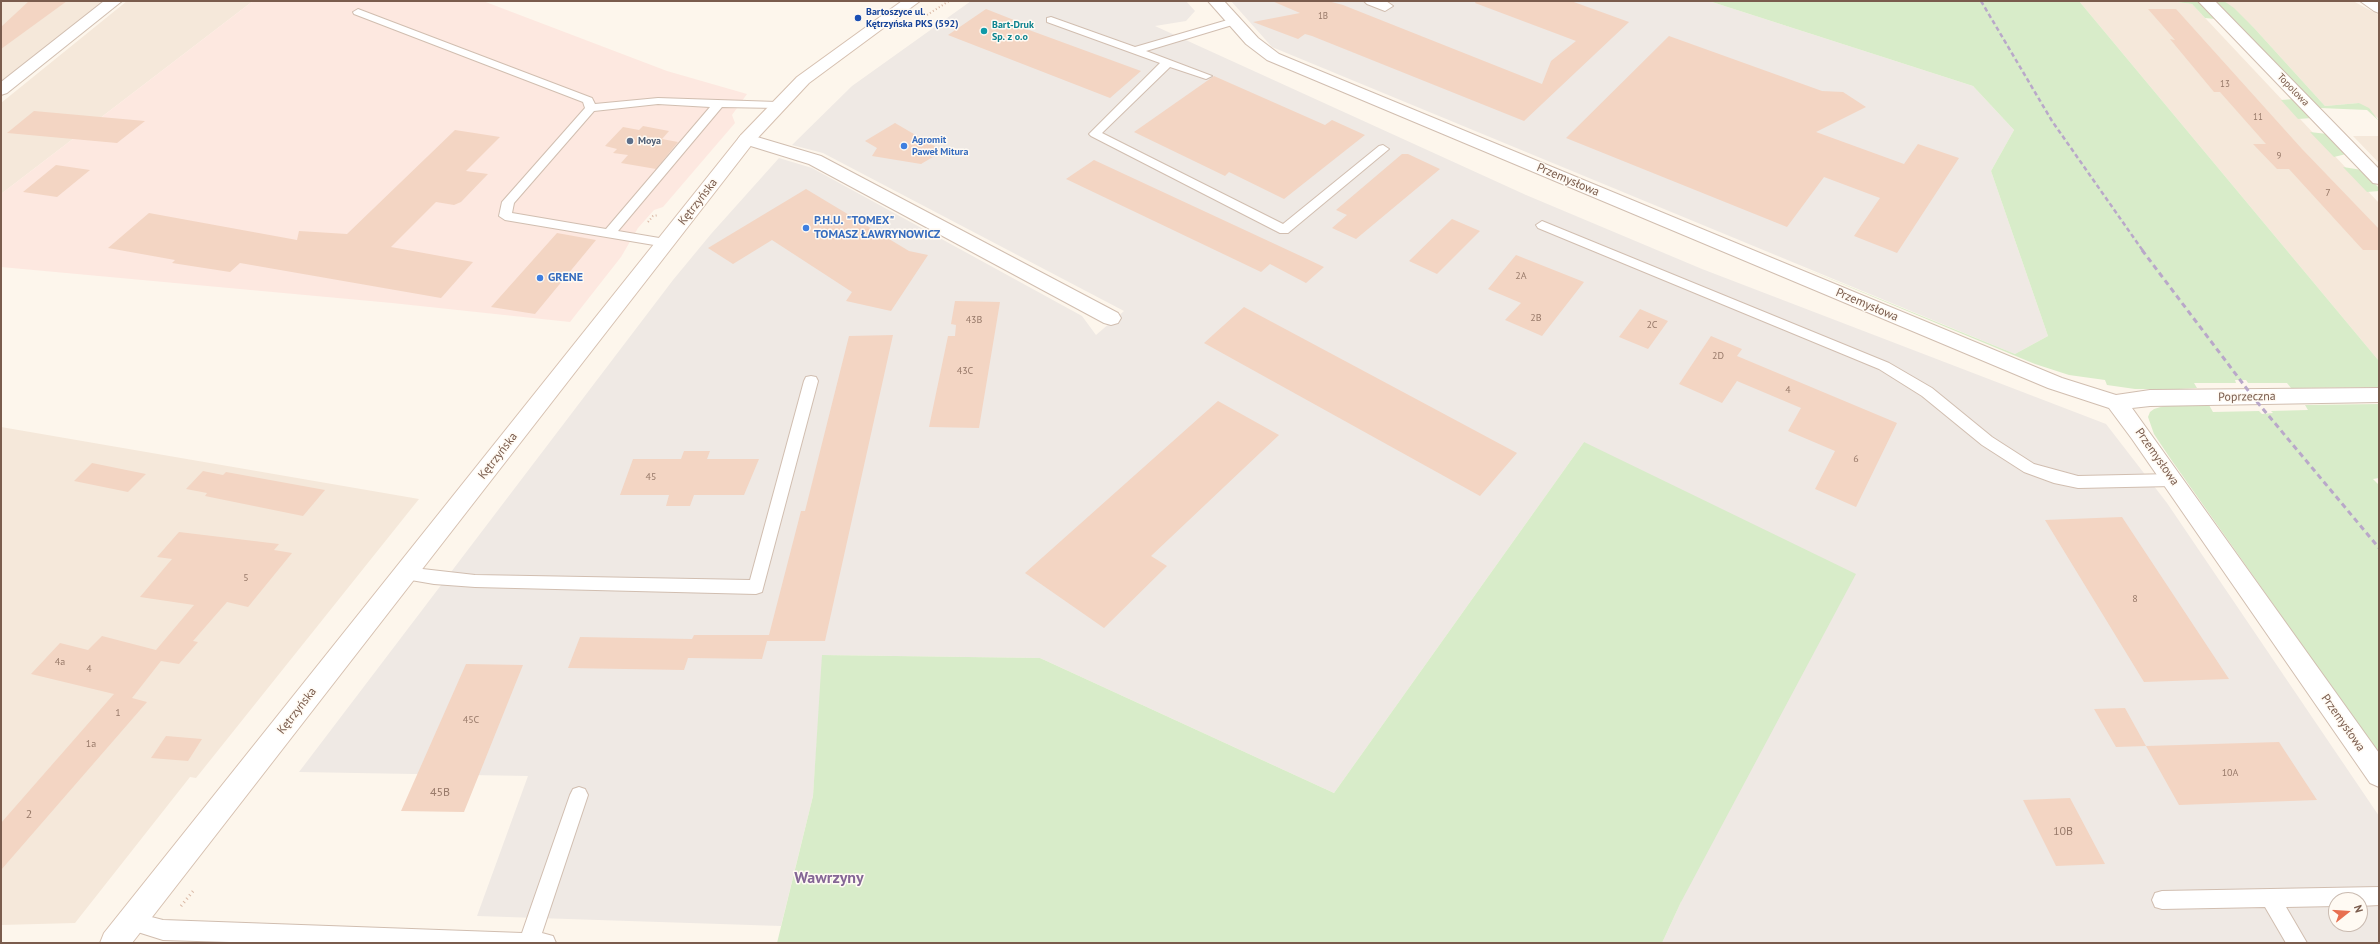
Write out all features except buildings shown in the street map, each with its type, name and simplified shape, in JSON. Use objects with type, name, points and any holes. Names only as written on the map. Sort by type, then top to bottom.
[{"type":"street","points":[[1,90],[114,1]]},
{"type":"street","name":"Kętrzyńska","points":[[114,943],[747,139],[777,105],[803,80],[912,1]]},
{"type":"street","name":"Przemysłowa","points":[[1216,1],[1252,41],[1273,58],[2054,383],[2116,403],[2140,433],[2379,775]]},
{"type":"street","name":"Topolowa","points":[[2206,1],[2379,179]]},
{"type":"street","points":[[2368,1],[2379,8]]},
{"type":"street","points":[[747,139],[815,160],[1111,318]]},
{"type":"street","name":"Poprzeczna","points":[[2116,403],[2150,398],[2379,395]]},
{"type":"lane","points":[[358,12],[579,96],[588,100],[591,108]]},
{"type":"lane","points":[[1051,20],[1206,76]]},
{"type":"lane","points":[[1136,50],[1234,21]]},
{"type":"lane","points":[[1168,62],[1095,134],[1284,230],[1383,150]]},
{"type":"lane","points":[[666,243],[505,216],[508,202],[591,108],[658,101],[777,105]]},
{"type":"lane","points":[[609,233],[719,104]]},
{"type":"lane","points":[[1542,225],[1884,366],[1927,392],[1987,441],[2029,468],[2054,477],[2078,482],[2108,483],[2173,480]]},
{"type":"lane","points":[[405,573],[434,578],[475,581],[756,588],[811,381]]},
{"type":"lane","points":[[132,921],[163,930],[538,943],[579,795]]},
{"type":"lane","points":[[2162,900],[2379,896]]},
{"type":"lane","points":[[2270,898],[2297,943]]},
{"type":"shaded area","points":[[1,1],[106,1],[1,84]]},
{"type":"shaded area","points":[[127,1],[253,1],[1,194],[1,103]]},
{"type":"shaded area","points":[[253,1],[483,1],[667,71],[747,94],[732,115],[735,123],[663,207],[654,210],[638,228],[621,257],[570,322],[392,303],[1,267],[1,194]]},
{"type":"shaded area","points":[[971,1],[1186,1],[1195,11],[1186,21],[1155,26],[1526,195],[1702,269],[2106,424],[2167,503],[2379,816],[2379,943],[1662,943],[1681,902],[1584,442],[1334,793],[1040,658],[823,655],[813,796],[781,926],[477,916],[528,776],[299,772],[673,280],[711,234],[779,158],[812,168],[1082,316],[1096,335],[1124,311],[823,153],[792,145],[852,86]]},
{"type":"shaded area","points":[[1231,1],[1709,1],[1973,86],[2014,130],[1991,171],[2048,336],[2015,354],[1272,47]]},
{"type":"shaded area","points":[[2079,1],[2169,1],[2192,4],[2379,203],[2379,361]]},
{"type":"shaded area","points":[[2224,1],[2353,1],[2379,15],[2379,119],[2359,103],[2325,106],[2255,29]]},
{"type":"shaded area","points":[[2353,136],[2379,136],[2379,163]]},
{"type":"shaded area","points":[[1,427],[419,499],[196,778],[190,777],[75,923],[1,925]]},
{"type":"green space","points":[[1709,1],[2079,1],[2379,361],[2379,387],[2291,388],[2287,383],[2248,383],[2246,380],[2235,380],[2236,383],[2194,383],[2197,388],[2179,389],[2135,389],[2107,385],[2105,380],[2069,375],[2035,364],[1794,264],[2015,354],[2048,336],[1991,171],[2014,130],[1973,86]]},
{"type":"green space","points":[[2170,1],[2199,1],[2216,19],[2205,18],[2192,4]]},
{"type":"green space","points":[[2214,1],[2224,1],[2234,8],[2325,106],[2359,103],[2369,108],[2379,121],[2367,110],[2320,108]]},
{"type":"green space","points":[[2294,99],[2312,118],[2298,119],[2281,100]]},
{"type":"green space","points":[[2310,132],[2327,134],[2346,154],[2334,157]]},
{"type":"green space","points":[[2343,167],[2362,170],[2379,188],[2379,191],[2367,192]]},
{"type":"green space","points":[[2379,404],[2379,478],[2373,479],[2379,485],[2379,754],[2170,458],[2154,434],[2148,417],[2150,412],[2154,409],[2164,406],[2209,405],[2213,412],[2259,411],[2262,414],[2273,413],[2271,411],[2308,410],[2305,405]]},
{"type":"green space","points":[[1584,442],[1856,574],[1681,902],[1662,943],[777,943],[813,796],[822,655],[1040,658],[1334,793]]},
{"type":"railway","points":[[1981,1],[2052,121],[2143,251]]},
{"type":"railway","points":[[2142,250],[2253,397],[2379,548]]},
{"type":"place","name":"Bartoszyce ul. Kętrzyńska PKS (592)","points":[[858,18]]},
{"type":"place","name":"Bart-Druk Sp. z o.o","points":[[984,31]]},
{"type":"place","name":"Moya","points":[[630,141]]},
{"type":"place","name":"Agromit Paweł Mitura","points":[[904,146]]},
{"type":"place","name":"P.H.U. \"TOMEX\" TOMASZ ŁAWRYNOWICZ","points":[[806,228]]},
{"type":"place","name":"GRENE","points":[[540,278]]},
{"type":"district","name":"Wawrzyny","points":[[829,878]]}]
